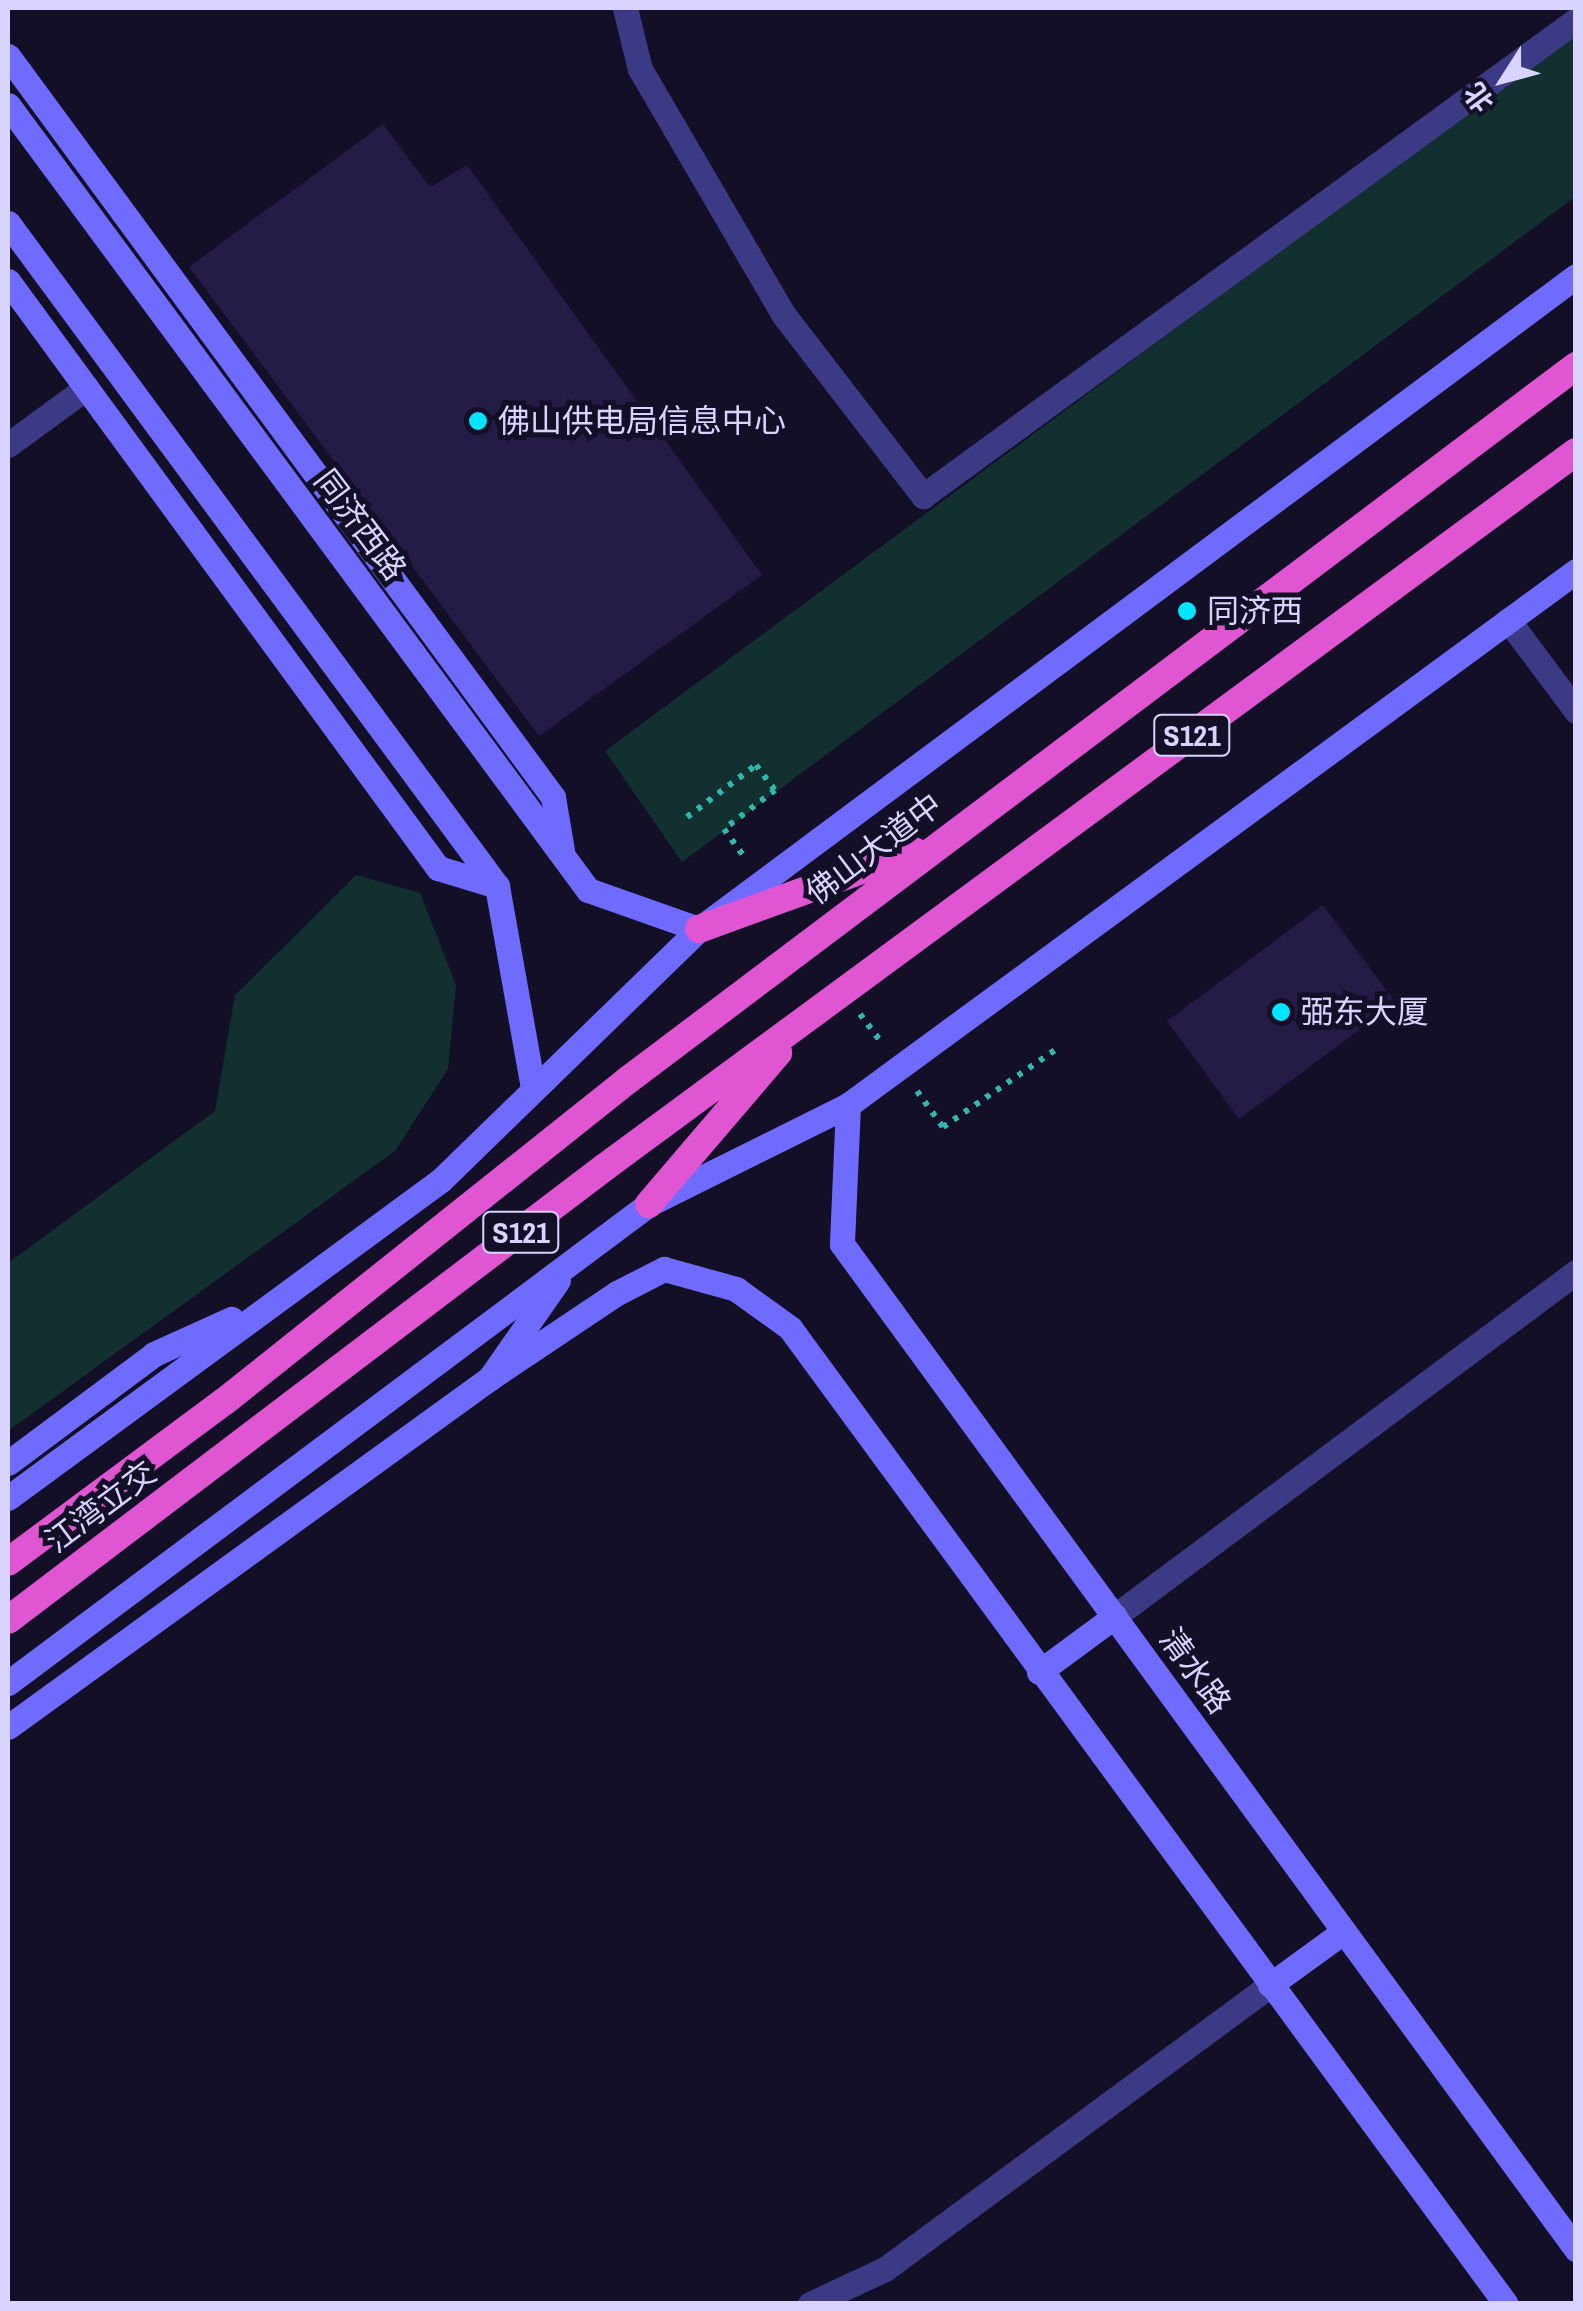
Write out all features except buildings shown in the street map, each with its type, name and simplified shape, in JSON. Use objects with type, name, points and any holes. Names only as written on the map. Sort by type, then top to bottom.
[{"type":"highway","name":"佛山大道中","points":[[8,1562],[225,1400],[628,1080],[1576,366]]},
{"type":"highway","name":"S121","points":[[808,1018],[1576,452]]},
{"type":"highway","points":[[699,929],[944,840]]},
{"type":"highway","points":[[650,1204],[808,1018]]},
{"type":"highway","name":"江湾立交","points":[[8,1620],[808,1018]]},
{"type":"main road","points":[[8,56],[553,797],[563,855]]},
{"type":"main road","name":"同济西路","points":[[8,106],[588,890],[699,929]]},
{"type":"main road","points":[[8,223],[497,886],[534,1088]]},
{"type":"main road","points":[[8,1498],[441,1180],[699,929],[1576,276]]},
{"type":"main road","points":[[8,281],[438,868],[497,886]]},
{"type":"main road","points":[[244,378],[261,446],[320,480]]},
{"type":"main road","points":[[8,1683],[290,1468],[650,1204],[848,1105],[1576,571]]},
{"type":"main road","name":"清水路","points":[[848,1105],[842,1244],[1576,2250]]},
{"type":"main road","points":[[490,1378],[571,1262]]},
{"type":"main road","points":[[8,1727],[490,1378],[617,1292],[664,1269],[736,1288],[790,1328],[1506,2304]]},
{"type":"main road","points":[[8,1462],[154,1354],[281,1296]]},
{"type":"main road","points":[[1040,1672],[1115,1616]]},
{"type":"main road","points":[[1270,1985],[1343,1932]]},
{"type":"street","points":[[625,8],[640,69],[783,314],[924,496],[1576,20]]},
{"type":"street","points":[[8,445],[86,388]]},
{"type":"street","points":[[1508,620],[1576,711]]},
{"type":"street","points":[[1115,1616],[1576,1272]]},
{"type":"street","points":[[810,2304],[884,2270],[1270,1985]]},
{"type":"path","points":[[687,817],[756,765],[775,790],[724,829]]},
{"type":"path","points":[[944,1127],[1058,1048]]},
{"type":"green space","points":[[1575,33],[1575,197],[682,862],[605,751]]},
{"type":"green space","points":[[356,875],[420,893],[456,985],[448,1069],[395,1151],[8,1431],[8,1263],[215,1111],[235,995]]},
{"type":"place","name":"佛山供电局信息中心","points":[[478,421]]},
{"type":"place","name":"同济西","points":[[1187,611]]},
{"type":"place","name":"弼东大厦","points":[[1281,1012]]}]
